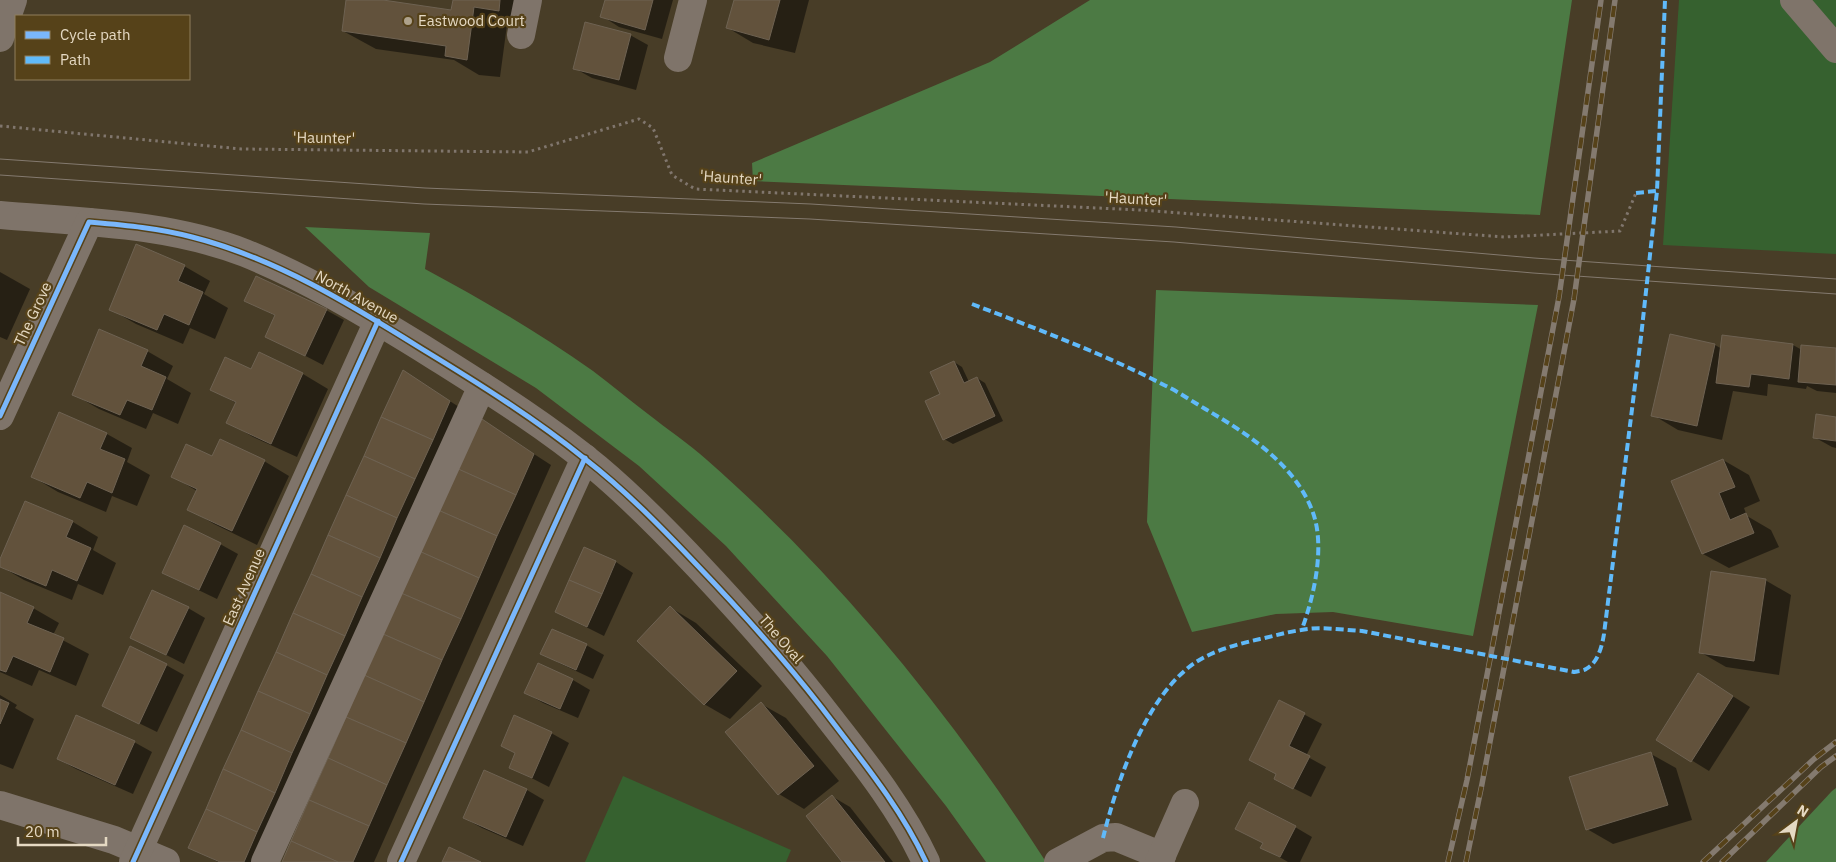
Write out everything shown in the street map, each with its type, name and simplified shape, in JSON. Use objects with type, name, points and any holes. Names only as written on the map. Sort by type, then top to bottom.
[{"type":"street","points":[[0,38],[13,0]]},
{"type":"street","points":[[521,35],[528,0]]},
{"type":"street","points":[[678,58],[693,0]]},
{"type":"street","points":[[1794,0],[1836,49]]},
{"type":"street","name":"North Avenue","points":[[0,215],[89,222],[191,236],[244,253],[299,279],[378,322],[529,416],[585,458]]},
{"type":"street","name":"The Grove","points":[[0,416],[89,222]]},
{"type":"street","name":"East Avenue","points":[[136,856],[378,322]]},
{"type":"street","points":[[265,862],[482,386]]},
{"type":"street","points":[[401,862],[585,458]]},
{"type":"street","name":"The Oval","points":[[585,458],[671,537],[736,606],[800,680],[865,764],[900,816],[926,862]]},
{"type":"street","points":[[1064,859],[1103,838],[1116,837],[1161,859],[1184,803]]},
{"type":"street","points":[[0,806],[90,832],[136,856],[166,862]]},
{"type":"green space","points":[[1090,0],[1572,0],[1540,215],[753,181],[752,163],[990,62]]},
{"type":"green space","points":[[1679,0],[1836,0],[1836,254],[1663,245]]},
{"type":"green space","points":[[305,227],[430,233],[425,269],[510,317],[573,357],[700,454],[756,505],[802,551],[890,649],[972,753],[1046,862],[986,862],[946,806],[827,656],[726,546],[639,466],[536,388],[369,287]]},
{"type":"green space","points":[[1156,290],[1538,305],[1473,636],[1333,612],[1276,614],[1192,632],[1147,522]]},
{"type":"green space","points":[[623,776],[791,850],[786,862],[585,862]]},
{"type":"green space","points":[[1836,788],[1836,862],[1766,862],[1832,791]]},
{"type":"building","name":"Eastwood Court","points":[[346,0],[383,0],[451,10],[453,0],[500,0],[499,11],[474,7],[467,60],[445,56],[446,46],[342,31]]},
{"type":"building","points":[[605,0],[653,0],[645,30],[600,17]]},
{"type":"building","points":[[734,0],[780,0],[769,40],[726,28]]},
{"type":"building","points":[[585,22],[631,34],[619,80],[573,69]]},
{"type":"building","points":[[136,244],[185,265],[178,281],[203,292],[189,325],[164,314],[157,330],[109,310]]},
{"type":"building","points":[[256,276],[327,309],[305,356],[265,337],[275,315],[244,301]]},
{"type":"building","points":[[99,329],[148,350],[141,366],[166,377],[152,410],[127,400],[120,415],[72,395]]},
{"type":"building","points":[[1670,334],[1715,344],[1697,426],[1651,416]]},
{"type":"building","points":[[1722,335],[1793,344],[1789,379],[1751,374],[1749,387],[1716,383]]},
{"type":"building","points":[[1801,345],[1836,348],[1836,385],[1798,382]]},
{"type":"building","points":[[259,352],[303,373],[271,444],[226,423],[236,402],[210,390],[225,357],[251,369]]},
{"type":"building","points":[[954,361],[964,383],[977,377],[995,416],[943,440],[925,401],[940,394],[930,372]]},
{"type":"building","points":[[403,370],[450,401],[433,440],[381,417]]},
{"type":"building","points":[[59,412],[107,433],[100,449],[125,459],[112,493],[87,482],[80,498],[31,477]]},
{"type":"building","points":[[1816,414],[1836,417],[1836,441],[1813,438]]},
{"type":"building","points":[[381,417],[433,440],[415,479],[364,456]]},
{"type":"building","points":[[479,417],[534,454],[516,495],[456,468]]},
{"type":"building","points":[[220,439],[265,460],[232,531],[187,510],[197,489],[171,477],[186,444],[212,456]]},
{"type":"building","points":[[364,456],[415,479],[397,518],[346,495]]},
{"type":"building","points":[[1723,459],[1735,487],[1719,493],[1730,520],[1746,513],[1754,533],[1702,554],[1671,481]]},
{"type":"building","points":[[456,468],[516,495],[497,536],[438,510]]},
{"type":"building","points":[[346,495],[397,518],[380,558],[328,535]]},
{"type":"building","points":[[25,501],[73,521],[66,537],[91,548],[77,581],[52,570],[46,586],[0,567],[0,559]]},
{"type":"building","points":[[438,510],[497,536],[479,578],[419,551]]},
{"type":"building","points":[[184,525],[221,543],[199,590],[162,573]]},
{"type":"building","points":[[328,535],[380,558],[362,597],[311,574]]},
{"type":"building","points":[[584,547],[616,561],[602,594],[569,580]]},
{"type":"building","points":[[419,551],[479,578],[461,619],[401,593]]},
{"type":"building","points":[[1711,571],[1766,579],[1754,661],[1699,653]]},
{"type":"building","points":[[311,574],[362,597],[345,636],[293,613]]},
{"type":"building","points":[[569,580],[602,594],[587,627],[555,612]]},
{"type":"building","points":[[152,590],[189,607],[166,655],[130,638]]},
{"type":"building","points":[[0,592],[34,607],[27,623],[64,638],[50,672],[13,656],[6,672],[0,670]]},
{"type":"building","points":[[401,593],[461,619],[442,660],[383,634]]},
{"type":"building","points":[[670,606],[737,671],[704,705],[637,641]]},
{"type":"building","points":[[293,613],[345,636],[327,675],[276,652]]},
{"type":"building","points":[[552,629],[587,644],[576,670],[540,654]]},
{"type":"building","points":[[383,634],[442,660],[424,702],[364,675]]},
{"type":"building","points":[[130,646],[167,664],[139,724],[102,706]]},
{"type":"building","points":[[276,652],[327,675],[310,714],[258,691]]},
{"type":"building","points":[[538,663],[573,679],[560,709],[524,693]]},
{"type":"building","points":[[1698,673],[1733,696],[1691,762],[1656,740]]},
{"type":"building","points":[[364,675],[424,702],[406,743],[346,717]]},
{"type":"building","points":[[258,691],[310,714],[292,753],[241,730]]},
{"type":"building","points":[[0,699],[9,703],[0,724]]},
{"type":"building","points":[[1279,700],[1305,713],[1289,746],[1310,756],[1293,789],[1274,779],[1276,774],[1249,760]]},
{"type":"building","points":[[761,702],[814,766],[778,795],[725,732]]},
{"type":"building","points":[[76,715],[135,741],[115,785],[57,759]]},
{"type":"building","points":[[514,715],[552,732],[532,778],[509,768],[515,753],[501,746]]},
{"type":"building","points":[[346,717],[406,743],[387,785],[328,758]]},
{"type":"building","points":[[241,730],[292,753],[275,793],[223,769]]},
{"type":"building","points":[[1651,752],[1668,805],[1586,830],[1569,777]]},
{"type":"building","points":[[328,758],[387,785],[369,826],[309,800]]},
{"type":"building","points":[[223,769],[275,793],[257,832],[206,809]]},
{"type":"building","points":[[484,770],[527,789],[506,837],[463,818]]},
{"type":"building","points":[[832,795],[885,862],[842,862],[806,816]]},
{"type":"building","points":[[309,800],[369,826],[353,862],[338,862],[291,841]]},
{"type":"building","points":[[1249,802],[1296,826],[1280,857],[1260,848],[1263,843],[1235,829]]},
{"type":"building","points":[[206,809],[257,832],[244,862],[220,862],[188,848]]},
{"type":"building","points":[[291,841],[338,862],[282,862]]},
{"type":"building","points":[[449,847],[481,862],[442,862]]},
{"type":"tram line","points":[[0,159],[425,188],[811,204],[1176,227],[1534,258],[1836,279]]},
{"type":"tram line","points":[[0,175],[424,204],[810,219],[1174,242],[1533,273],[1836,294]]},
{"type":"railway","points":[[1448,862],[1467,780],[1559,297],[1601,0]]},
{"type":"railway","points":[[1466,862],[1574,299],[1615,0]]},
{"type":"railway","points":[[1703,862],[1814,759],[1836,742]]},
{"type":"railway","points":[[1722,862],[1821,767],[1836,756]]},
{"type":"marked path","points":[[1103,838],[1125,767],[1148,718],[1162,696],[1178,677],[1196,662],[1219,651],[1243,643],[1291,632],[1324,628],[1362,631],[1574,672],[1582,671],[1594,663],[1601,649],[1604,634],[1657,191],[1665,0]]},
{"type":"marked path","points":[[1636,193],[1657,191]]},
{"type":"marked path","points":[[972,304],[1045,332],[1141,373],[1223,419],[1282,464],[1304,493],[1312,510],[1318,539],[1317,570],[1311,601],[1302,629]]},
{"type":"cycle path","points":[[0,416],[89,222],[141,227],[192,237],[223,246],[282,270],[367,315],[505,401],[566,444],[628,496],[670,536],[729,599],[807,689],[864,763],[891,802],[916,841],[926,862]]},
{"type":"cycle path","points":[[133,862],[378,321]]},
{"type":"cycle path","points":[[401,862],[585,458]]},
{"type":"place","name":"Eastwood Court","points":[[408,21]]}]
